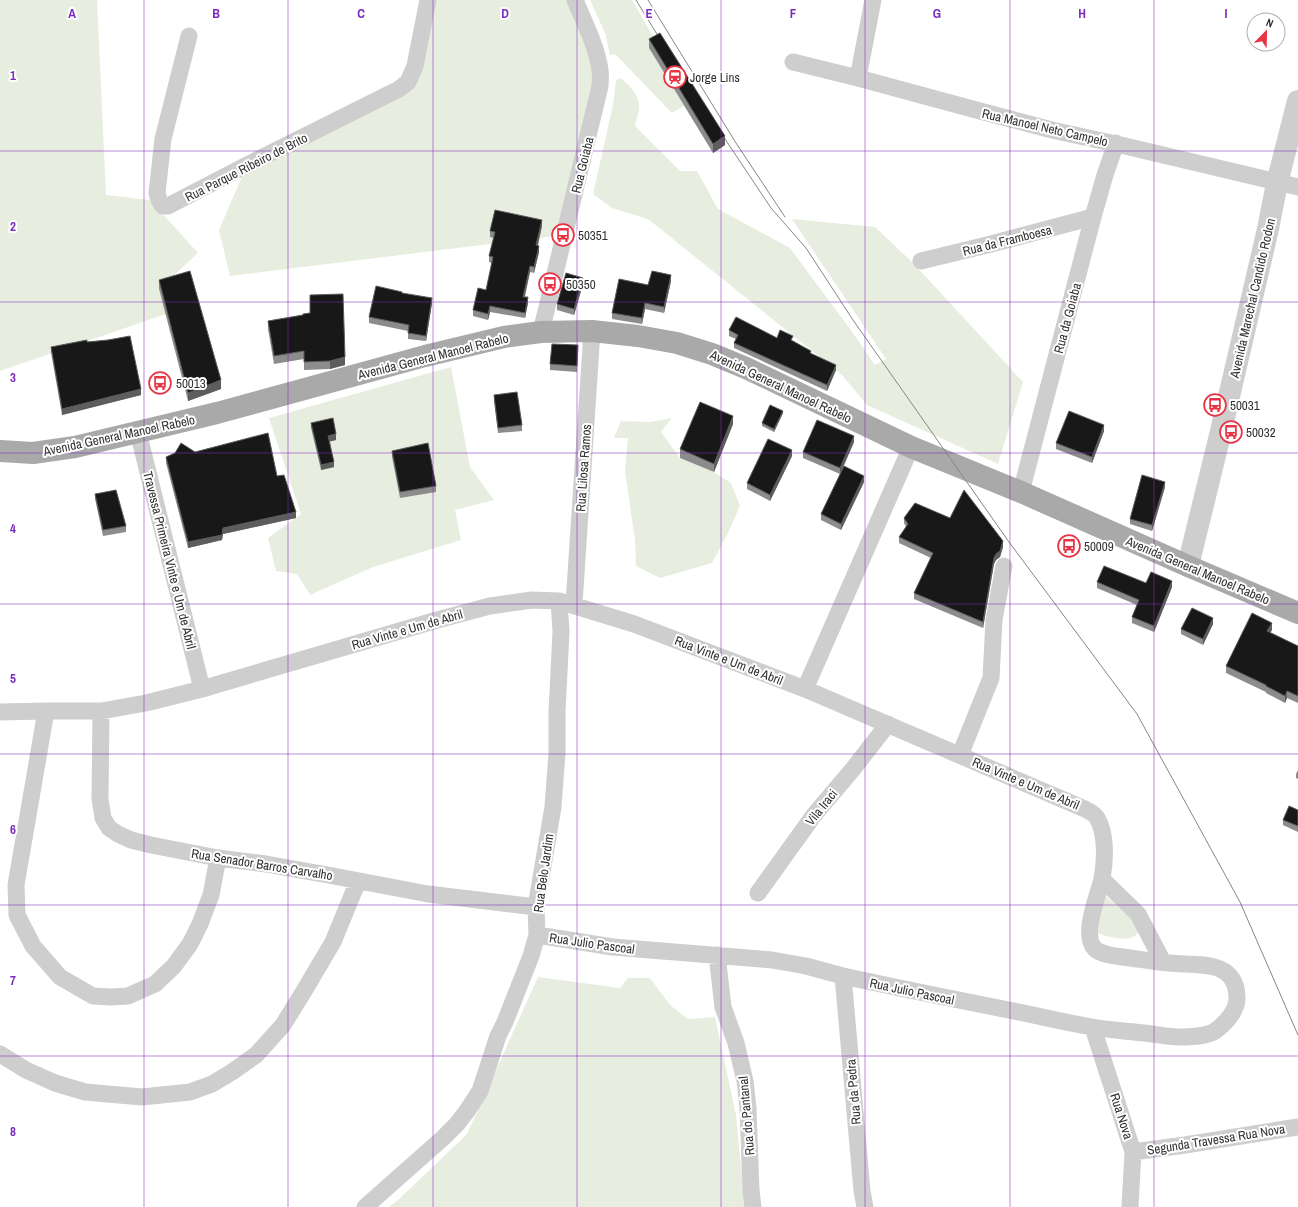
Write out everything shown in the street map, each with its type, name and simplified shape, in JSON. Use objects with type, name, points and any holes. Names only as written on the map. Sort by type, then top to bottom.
[{"type":"main road","name":"Avenida General Manoel Rabelo","points":[[0,451],[33,453],[75,447],[217,414],[465,345],[504,337],[541,332],[592,331],[638,336],[677,343],[712,354],[746,368],[911,447],[1021,492],[1298,613]]},
{"type":"street","name":"Rua Parque Ribeiro de Brito","points":[[189,36],[163,139],[157,193],[163,206],[168,206],[399,89],[408,82],[415,66],[428,0]]},
{"type":"street","name":"Rua Goiaba","points":[[541,332],[600,86],[601,71],[598,59],[575,0]]},
{"type":"street","points":[[858,78],[873,0]]},
{"type":"street","name":"Rua Manoel Neto Campelo","points":[[793,62],[1052,130],[1298,187]]},
{"type":"street","name":"Avenida Marechal Candido Rodon","points":[[1188,566],[1268,229],[1277,183],[1298,101]]},
{"type":"street","name":"Rua da Goiaba","points":[[1021,492],[1093,217],[1116,144]]},
{"type":"street","name":"Rua da Framboesa","points":[[921,261],[1093,217]]},
{"type":"street","name":"Rua Lilosa Ramos","points":[[567,602],[592,331]]},
{"type":"street","name":"Travessa Primeira Vinte e Um de Abril","points":[[138,432],[202,689]]},
{"type":"street","points":[[805,689],[911,447]]},
{"type":"street","points":[[960,755],[991,678],[994,620],[1004,566]]},
{"type":"street","name":"Rua Vinte e Um de Abril","points":[[0,712],[101,711],[146,703],[202,689],[437,620],[490,606],[532,600],[567,602],[634,624],[805,689],[1085,809],[1097,816],[1103,837],[1104,867],[1099,892],[1090,919],[1089,931],[1091,942],[1095,949],[1113,956],[1206,965],[1225,971]]},
{"type":"street","name":"Rua Belo Jardim","points":[[365,1207],[443,1138],[467,1111],[480,1091],[498,1036],[531,956],[537,935],[536,906],[553,808],[557,753],[557,712],[561,631],[567,602]]},
{"type":"street","points":[[46,711],[16,885],[17,915],[33,946],[60,977],[92,996],[128,996],[155,984],[174,966],[190,944],[200,924],[211,895],[218,858]]},
{"type":"street","name":"Rua Senador Barros Carvalho","points":[[101,711],[100,799],[103,818],[109,828],[131,840],[218,858],[266,864],[428,894],[536,906]]},
{"type":"street","name":"Vila Iraci","points":[[758,892],[814,815],[853,769],[888,724]]},
{"type":"street","points":[[1102,879],[1138,914],[1163,962]]},
{"type":"street","points":[[0,1054],[26,1070],[55,1083],[85,1092],[142,1097],[190,1092],[212,1084],[256,1055],[282,1025],[333,942],[358,880]]},
{"type":"street","name":"Rua Julio Pascoal","points":[[537,935],[613,947],[772,960],[1093,1028],[1180,1037],[1198,1036],[1214,1032],[1226,1021],[1234,1010],[1237,999],[1237,988],[1232,978],[1225,971]]},
{"type":"street","name":"Rua do Pantanal","points":[[717,955],[724,1007],[736,1043],[745,1080],[748,1108],[750,1182],[753,1207]]},
{"type":"street","name":"Rua da Pedra","points":[[843,976],[862,1191],[865,1207]]},
{"type":"street","name":"Rua Nova","points":[[1093,1028],[1133,1152],[1130,1207]]},
{"type":"street","name":"Segunda Travessa Rua Nova","points":[[1133,1152],[1298,1126]]},
{"type":"green space","points":[[0,0],[97,0],[106,195],[150,200],[198,253],[159,289],[166,314],[0,371]]},
{"type":"green space","points":[[423,0],[574,0],[598,59],[563,235],[230,276],[219,230],[247,165],[408,82]]},
{"type":"green space","points":[[590,0],[632,0],[657,43],[649,48],[684,106],[672,113],[615,54],[610,55],[605,33]]},
{"type":"green space","points":[[620,78],[637,96],[639,110],[635,126],[680,171],[697,171],[718,209],[790,248],[875,365],[886,359],[792,219],[875,227],[912,262],[1023,382],[998,464],[867,405],[842,375],[648,219],[612,208],[593,194],[613,105],[616,80]]},
{"type":"green space","points":[[451,367],[470,467],[494,500],[455,510],[461,540],[373,567],[310,595],[297,574],[276,571],[268,538],[301,514],[269,418]]},
{"type":"green space","points":[[672,418],[661,432],[680,458],[714,472],[731,483],[740,506],[712,563],[660,578],[636,566],[635,540],[625,471],[628,438],[614,438],[621,421],[650,422]]},
{"type":"green space","points":[[1102,893],[1136,921],[1140,929],[1136,935],[1121,939],[1108,937],[1093,931]]},
{"type":"green space","points":[[538,977],[620,988],[628,978],[650,978],[670,1005],[688,1019],[715,1017],[736,1115],[745,1207],[389,1207],[467,1134]]},
{"type":"building","points":[[660,33],[725,136],[713,144],[649,39]]},
{"type":"building","points":[[495,210],[542,220],[536,245],[539,246],[534,267],[530,266],[523,297],[528,297],[525,313],[490,306],[488,314],[473,310],[478,288],[486,290],[493,257],[489,256],[495,232],[490,231]]},
{"type":"building","points":[[190,271],[221,380],[188,393],[159,280]]},
{"type":"building","points":[[652,271],[671,275],[664,307],[645,303],[642,318],[612,313],[619,279],[648,285]]},
{"type":"building","points":[[566,273],[583,278],[574,309],[557,304]]},
{"type":"building","points":[[376,286],[402,293],[432,298],[426,336],[408,333],[409,325],[369,317]]},
{"type":"building","points":[[343,294],[345,357],[330,361],[304,362],[304,351],[274,356],[268,321],[310,313],[310,295]]},
{"type":"building","points":[[736,317],[777,338],[780,330],[793,336],[791,340],[811,351],[810,353],[836,365],[827,385],[734,343],[738,335],[729,330]]},
{"type":"building","points":[[130,336],[141,389],[62,409],[51,347],[87,340],[87,342]]},
{"type":"building","points":[[552,344],[578,345],[577,366],[550,364]]},
{"type":"building","points":[[517,392],[522,425],[498,428],[494,395]]},
{"type":"building","points":[[700,402],[733,416],[714,464],[680,449]]},
{"type":"building","points":[[770,405],[783,411],[774,429],[762,423]]},
{"type":"building","points":[[1069,411],[1104,425],[1092,457],[1056,443]]},
{"type":"building","points":[[333,418],[336,434],[328,436],[334,462],[321,465],[311,423]]},
{"type":"building","points":[[817,420],[854,436],[840,468],[803,452]]},
{"type":"building","points":[[268,433],[277,476],[284,475],[296,512],[223,528],[222,535],[188,542],[166,457],[175,453],[181,443],[195,452]]},
{"type":"building","points":[[768,439],[792,450],[770,495],[747,483]]},
{"type":"building","points":[[428,443],[436,486],[400,492],[392,451]]},
{"type":"building","points":[[844,466],[864,476],[841,524],[821,514]]},
{"type":"building","points":[[1142,475],[1165,482],[1152,525],[1130,519]]},
{"type":"building","points":[[116,490],[126,526],[103,530],[95,494]]},
{"type":"building","points":[[964,490],[1003,541],[1000,551],[994,558],[983,622],[914,593],[933,553],[899,537],[908,524],[904,518],[915,503],[950,518]]},
{"type":"building","points":[[1104,566],[1146,583],[1151,572],[1172,581],[1154,626],[1132,617],[1139,600],[1097,582]]},
{"type":"building","points":[[1192,608],[1213,618],[1203,639],[1181,629]]},
{"type":"building","points":[[1252,613],[1272,623],[1267,631],[1298,646],[1298,696],[1287,691],[1285,696],[1226,666]]},
{"type":"building","points":[[1289,806],[1298,810],[1298,826],[1283,820]]},
{"type":"tram line","points":[[636,0],[663,44]]},
{"type":"tram line","points":[[648,0],[736,143],[785,217]]},
{"type":"tram line","points":[[719,130],[771,208],[806,248],[853,320],[1009,542],[1137,714],[1240,902],[1298,1035]]},
{"type":"place","name":"Jorge Lins","points":[[675,77]]},
{"type":"place","name":"50351","points":[[563,235]]},
{"type":"place","name":"50350","points":[[550,284]]},
{"type":"place","name":"50013","points":[[160,383]]},
{"type":"place","name":"50031","points":[[1215,405]]},
{"type":"place","name":"50032","points":[[1231,432]]},
{"type":"place","name":"50009","points":[[1069,546]]}]
